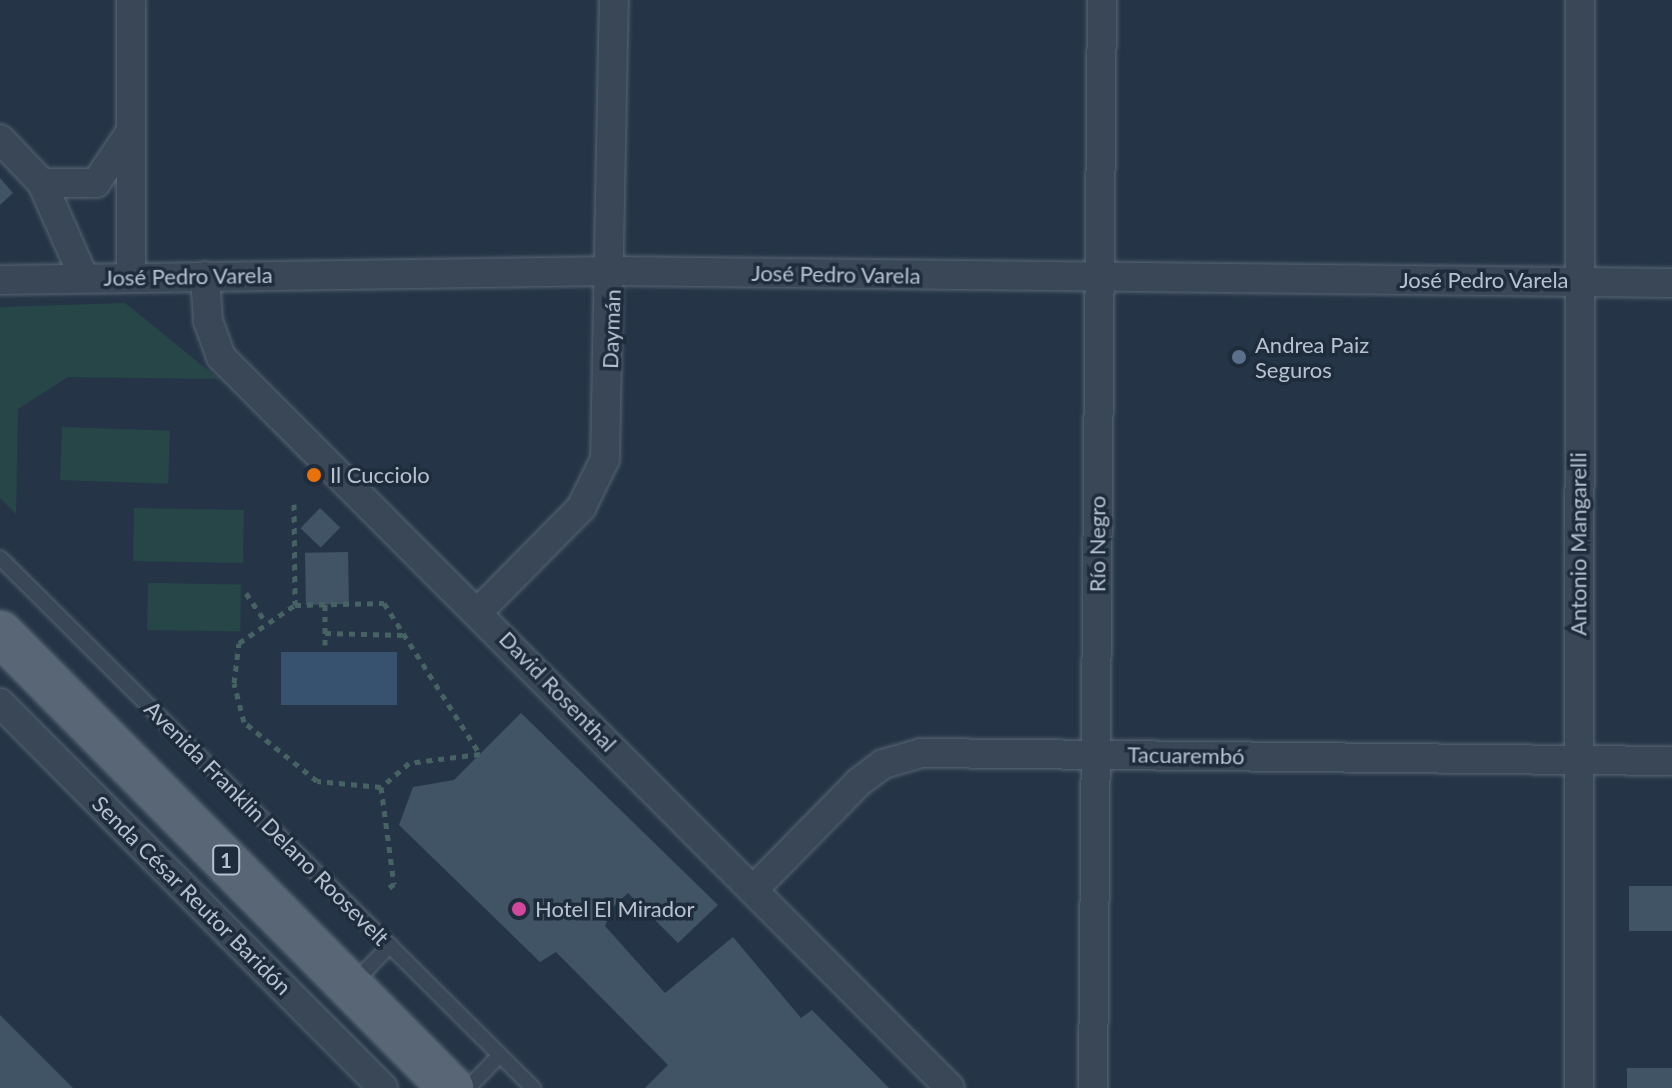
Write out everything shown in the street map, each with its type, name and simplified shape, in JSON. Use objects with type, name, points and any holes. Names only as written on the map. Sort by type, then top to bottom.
[{"type":"main road","name":"1","points":[[0,633],[451,1088]]},
{"type":"street","points":[[131,0],[131,277]]},
{"type":"street","name":"Daymán","points":[[480,610],[581,508],[599,477],[613,271],[614,0]]},
{"type":"street","name":"Río Negro","points":[[1093,1088],[1102,0]]},
{"type":"street","name":"Antonio Mangarelli","points":[[1579,1088],[1580,0]]},
{"type":"street","points":[[42,183],[96,183],[129,134]]},
{"type":"street","points":[[0,139],[42,183],[84,278]]},
{"type":"street","name":"José Pedro Varela","points":[[0,280],[613,271],[1672,283]]},
{"type":"street","name":"David Rosenthal","points":[[205,276],[208,321],[221,357],[480,610],[950,1088]]},
{"type":"street","name":"Senda César Reutor Baridón","points":[[0,703],[383,1088]]},
{"type":"street","name":"Tacuarembó","points":[[753,890],[859,782],[899,757],[1097,754],[1672,761]]},
{"type":"lane","name":"Avenida Franklin Delano Roosevelt","points":[[0,558],[533,1088]]},
{"type":"lane","points":[[351,987],[390,945]]},
{"type":"lane","points":[[468,1088],[500,1055]]},
{"type":"path","points":[[294,504],[295,605]]},
{"type":"path","points":[[246,593],[265,621]]},
{"type":"path","points":[[384,603],[480,754],[409,763],[381,787],[317,781],[244,722],[234,683],[239,643],[265,621],[295,605],[325,604],[384,603]]},
{"type":"path","points":[[325,604],[325,645]]},
{"type":"path","points":[[325,633],[405,635]]},
{"type":"path","points":[[381,787],[394,884],[385,891]]},
{"type":"green space","points":[[125,303],[219,379],[68,377],[18,409],[16,514],[0,498],[0,307]]},
{"type":"green space","points":[[62,427],[170,431],[168,484],[60,480]]},
{"type":"green space","points":[[134,508],[244,510],[243,563],[133,561]]},
{"type":"green space","points":[[148,583],[241,585],[240,632],[147,630]]},
{"type":"water","points":[[281,652],[397,652],[397,705],[281,705]]},
{"type":"building","points":[[0,178],[13,193],[0,205]]},
{"type":"building","points":[[320,508],[340,527],[321,548],[301,528]]},
{"type":"building","points":[[348,552],[349,604],[306,605],[305,553]]},
{"type":"building","points":[[521,713],[718,905],[678,943],[628,893],[613,907],[605,926],[665,993],[733,937],[801,1018],[812,1010],[889,1088],[645,1088],[668,1065],[556,952],[540,962],[399,825],[413,787],[454,780]]},
{"type":"building","points":[[1629,886],[1672,886],[1672,931],[1629,931]]},
{"type":"building","points":[[0,1015],[73,1088],[0,1088]]},
{"type":"building","points":[[1627,1068],[1672,1068],[1672,1088],[1627,1088]]},
{"type":"place","name":"Andrea Paiz Seguros","points":[[1239,357]]},
{"type":"place","name":"Il Cucciolo","points":[[314,475]]},
{"type":"place","name":"Hotel El Mirador","points":[[519,909]]}]
